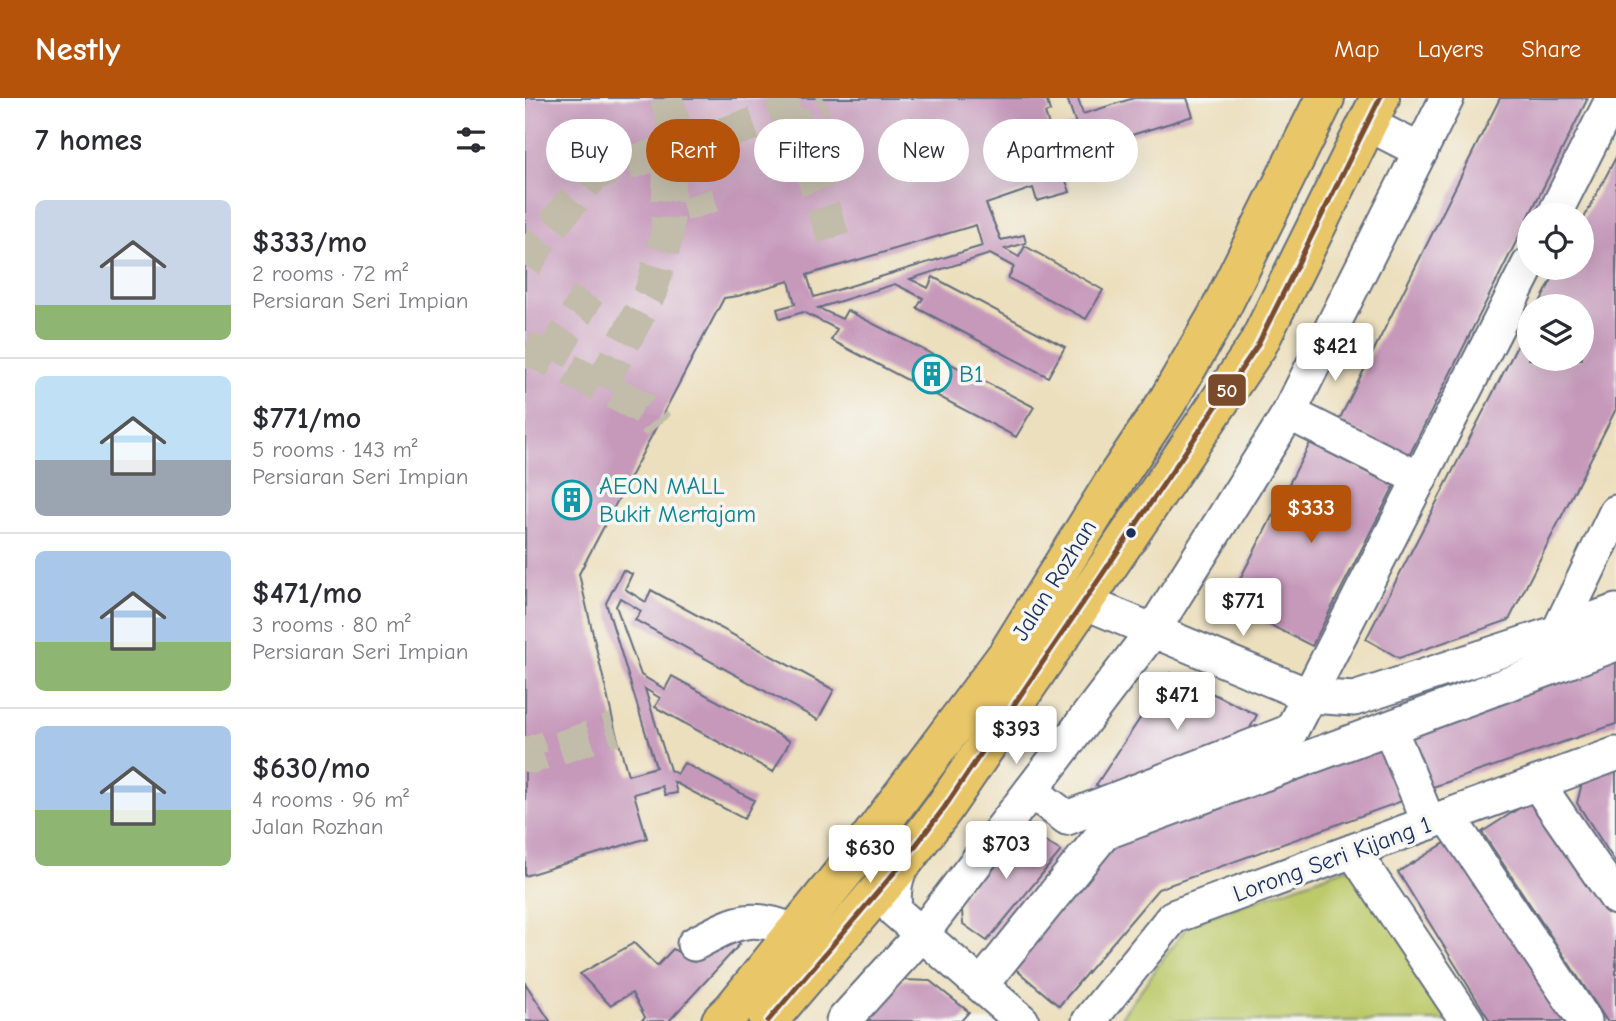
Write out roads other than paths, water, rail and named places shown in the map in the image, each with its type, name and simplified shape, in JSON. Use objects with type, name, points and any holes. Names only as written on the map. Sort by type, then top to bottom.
[{"type":"main road","name":"Jalan Rozhan","points":[[721,1021],[796,932],[925,766],[1025,627],[1119,474],[1167,402],[1217,316],[1325,98]]},
{"type":"main road","name":"Jalan Rozhan","points":[[768,1021],[904,861],[944,808],[1257,346],[1374,111]]},
{"type":"street","points":[[843,1021],[921,935],[1154,629],[1289,413],[1447,98]]},
{"type":"street","points":[[1560,203],[1613,98]]},
{"type":"street","points":[[1374,111],[1421,151]]},
{"type":"street","points":[[1031,791],[1067,818],[1291,731],[1521,280]]},
{"type":"street","points":[[1289,413],[1420,479]]},
{"type":"street","points":[[1557,632],[1616,512]]},
{"type":"street","points":[[1084,602],[1310,696],[1354,699],[1616,611]]},
{"type":"street","points":[[904,861],[896,876],[893,893],[895,911],[995,1007],[1104,833],[1616,644]]},
{"type":"street","points":[[1390,729],[1439,820],[1585,1021]]},
{"type":"street","name":"Lorong Seri Kijang 1","points":[[1090,1021],[1173,917],[1616,754]]},
{"type":"street","points":[[1537,783],[1616,898]]},
{"type":"street","points":[[1353,851],[1467,1021]]},
{"type":"street","points":[[856,918],[882,911],[895,911]]},
{"type":"street","points":[[694,944],[744,921],[771,921],[796,932]]},
{"type":"tunnel","points":[[666,98],[703,216]]},
{"type":"tunnel","points":[[525,266],[540,241],[594,174],[792,112],[823,98]]},
{"type":"tunnel","points":[[792,112],[835,243]]},
{"type":"tunnel","points":[[601,386],[651,291],[667,236],[669,182]]},
{"type":"tunnel","points":[[551,359],[588,294]]},
{"type":"tunnel","points":[[525,347],[643,408],[658,426]]},
{"type":"tunnel","points":[[525,737],[532,757],[615,729]]},
{"type":"place","name":"B1","points":[[932,374]]},
{"type":"place","name":"AEON MALL Bukit Mertajam","points":[[572,500]]}]
